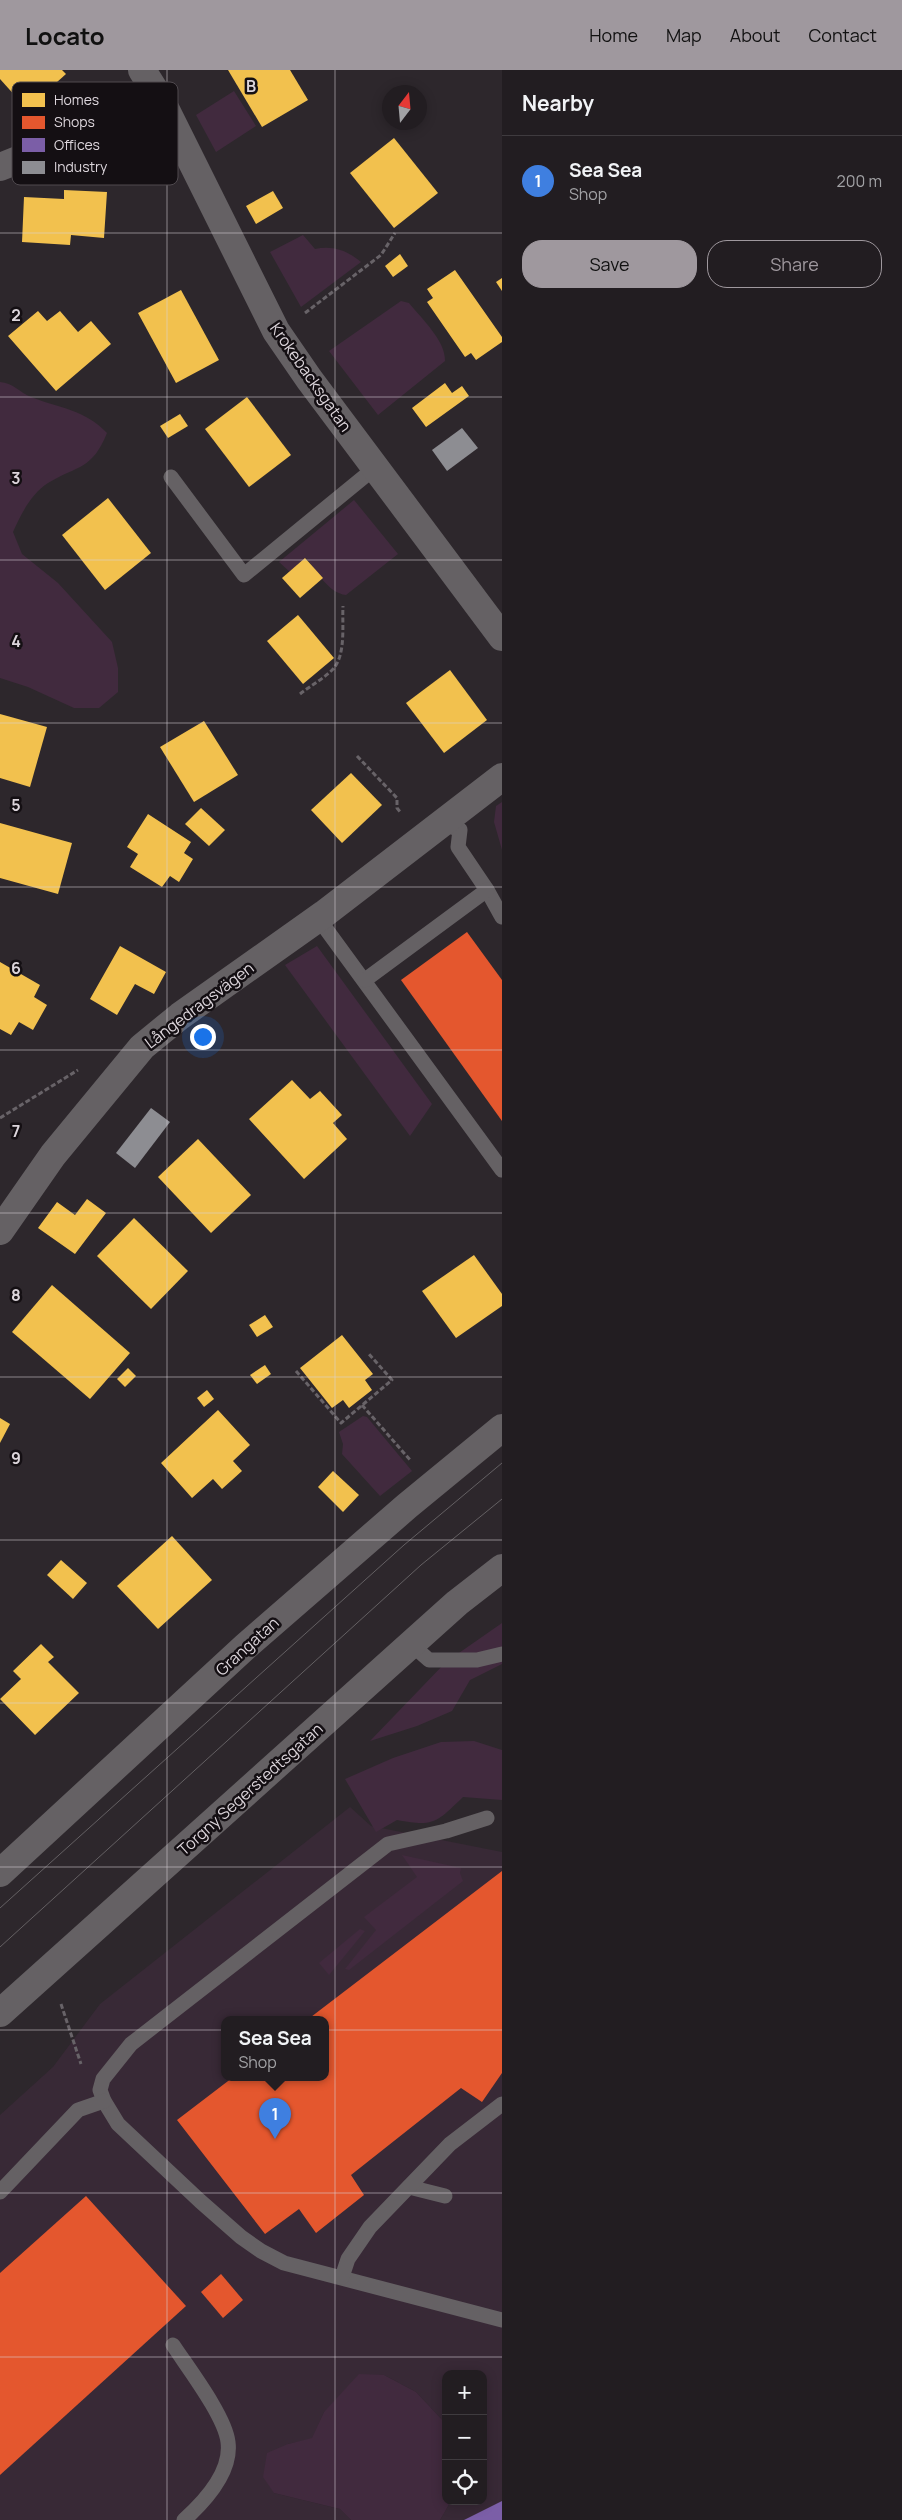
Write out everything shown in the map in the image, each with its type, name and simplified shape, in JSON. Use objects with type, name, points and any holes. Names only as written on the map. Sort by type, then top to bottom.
[{"type":"street","name":"Krokebacksgatan","points":[[142,70],[150,82]]},
{"type":"street","name":"Krokebacksgatan","points":[[178,134],[276,331],[502,636]]},
{"type":"street","points":[[0,167],[12,162]]},
{"type":"street","name":"Långedragsvägen","points":[[0,1231],[52,1155],[142,1047],[180,1016],[318,918],[502,777]]},
{"type":"street","name":"Grangatan","points":[[0,1873],[246,1646],[432,1485],[502,1428]]},
{"type":"street","name":"Torgny Segerstedtsgatan","points":[[0,2013],[457,1603],[502,1568]]},
{"type":"lane","points":[[171,476],[244,575],[376,467]]},
{"type":"lane","points":[[442,823],[460,830],[458,847],[487,890],[502,917]]},
{"type":"lane","points":[[365,980],[487,890]]},
{"type":"lane","points":[[318,918],[502,1170]]},
{"type":"lane","points":[[412,1645],[429,1660],[477,1660],[502,1654]]},
{"type":"lane","points":[[488,1818],[446,1831],[388,1844],[131,2044],[103,2079],[100,2090],[104,2101],[118,2124],[200,2201],[241,2237],[261,2251],[284,2262],[502,2320]]},
{"type":"lane","points":[[0,2192],[78,2110],[104,2101]]},
{"type":"lane","points":[[342,2277],[348,2259],[370,2227],[450,2144],[502,2104]]},
{"type":"lane","points":[[409,2187],[444,2196]]},
{"type":"lane","points":[[173,2345],[221,2420],[228,2440],[225,2465],[213,2488],[200,2506],[184,2520]]},
{"type":"path","points":[[298,318],[369,266],[381,255],[394,233]]},
{"type":"path","points":[[300,694],[334,668],[340,652],[343,606]]},
{"type":"path","points":[[357,756],[397,798],[397,808],[406,820]]},
{"type":"path","points":[[0,1118],[84,1066]]},
{"type":"path","points":[[296,1371],[341,1423],[392,1380],[369,1354]]},
{"type":"path","points":[[362,1405],[432,1485]]},
{"type":"path","points":[[58,1997],[81,2066],[91,2075],[103,2079]]},
{"type":"shaded area","points":[[234,91],[256,126],[216,152],[196,115]]},
{"type":"shaded area","points":[[303,235],[315,249],[334,248],[351,255],[361,262],[301,307],[270,252]]},
{"type":"shaded area","points":[[401,301],[409,303],[432,330],[444,353],[445,361],[378,415],[329,351]]},
{"type":"shaded area","points":[[0,382],[9,384],[31,397],[81,414],[107,433],[96,454],[90,460],[48,483],[36,493],[23,511],[13,532],[22,554],[58,583],[112,642],[118,668],[118,692],[99,708],[74,708],[28,687],[0,678]]},
{"type":"shaded area","points":[[354,500],[398,554],[346,595],[328,586],[306,558],[290,572],[279,562]]},
{"type":"shaded area","points":[[502,802],[502,850],[494,822],[496,806]]},
{"type":"shaded area","points":[[317,946],[432,1104],[410,1136],[285,965]]},
{"type":"shaded area","points":[[363,1416],[367,1417],[412,1471],[380,1496],[342,1454],[343,1444],[339,1432]]},
{"type":"shaded area","points":[[502,1623],[502,1664],[470,1680],[452,1711],[417,1726],[370,1741],[446,1662]]},
{"type":"shaded area","points":[[474,1741],[502,1750],[502,1800],[463,1797],[440,1818],[434,1821],[419,1823],[397,1820],[376,1832],[345,1779],[393,1758],[441,1742]]},
{"type":"shaded area","points":[[350,1807],[371,1826],[502,1852],[502,2520],[440,2520],[449,2505],[487,2505],[487,2370],[442,2370],[442,2420],[416,2392],[384,2375],[342,2395],[324,2412],[312,2439],[288,2444],[274,2493],[340,2509],[351,2520],[0,2520],[0,2115],[53,2067],[100,2004]]},
{"type":"shaded area","points":[[402,1855],[461,1868],[460,1873],[463,1881],[349,1970],[345,1969],[376,1930],[364,1917],[417,1877]]},
{"type":"shaded area","points":[[360,1929],[365,1931],[329,1975],[319,1963]]},
{"type":"shaded area","points":[[359,2374],[384,2375],[416,2392],[442,2420],[442,2505],[449,2505],[440,2520],[351,2520],[340,2509],[274,2493],[263,2477],[267,2453],[288,2444],[312,2438],[324,2412]]},
{"type":"building: Homes","points":[[0,70],[62,70],[66,74],[57,82],[12,82],[12,92],[0,79]]},
{"type":"building: Homes","points":[[228,70],[290,70],[308,100],[262,127]]},
{"type":"building: Homes","points":[[394,138],[438,193],[394,228],[350,173]]},
{"type":"building: Homes","points":[[64,190],[107,192],[104,238],[71,235],[70,245],[22,242],[24,197],[64,199]]},
{"type":"building: Homes","points":[[273,191],[283,208],[256,224],[246,206]]},
{"type":"building: Homes","points":[[400,254],[408,266],[393,277],[385,266]]},
{"type":"building: Homes","points":[[455,270],[502,337],[502,342],[476,360],[471,353],[465,357],[427,302],[433,298],[427,289]]},
{"type":"building: Homes","points":[[502,278],[502,291],[496,282]]},
{"type":"building: Homes","points":[[181,290],[219,360],[176,383],[138,313]]},
{"type":"building: Homes","points":[[38,311],[47,321],[60,311],[78,332],[91,321],[111,344],[56,391],[8,336]]},
{"type":"building: Homes","points":[[445,383],[452,393],[462,386],[469,396],[426,427],[412,408]]},
{"type":"building: Homes","points":[[247,397],[291,455],[249,487],[205,429]]},
{"type":"building: Homes","points":[[180,414],[188,426],[168,438],[160,426]]},
{"type":"building: Homes","points":[[108,498],[151,553],[105,590],[62,535]]},
{"type":"building: Homes","points":[[305,558],[323,578],[300,598],[282,578]]},
{"type":"building: Homes","points":[[298,615],[334,658],[303,684],[267,641]]},
{"type":"building: Homes","points":[[450,670],[487,720],[444,753],[406,703]]},
{"type":"building: Homes","points":[[0,714],[47,727],[30,787],[0,778]]},
{"type":"building: Homes","points":[[204,721],[238,775],[194,802],[160,747]]},
{"type":"building: Homes","points":[[351,773],[382,805],[342,843],[311,810]]},
{"type":"building: Homes","points":[[201,808],[225,830],[209,846],[185,824]]},
{"type":"building: Homes","points":[[148,814],[191,842],[184,853],[193,859],[179,882],[170,876],[162,887],[130,867],[138,854],[127,847]]},
{"type":"building: Homes","points":[[0,823],[72,843],[58,894],[0,878]]},
{"type":"building: Homes","points":[[120,946],[166,972],[154,994],[135,984],[117,1015],[90,999]]},
{"type":"building: Homes","points":[[0,962],[40,985],[34,997],[47,1005],[33,1030],[19,1022],[11,1035],[0,1029]]},
{"type":"building: Homes","points":[[292,1080],[310,1099],[320,1091],[342,1115],[333,1123],[347,1139],[304,1179],[249,1119]]},
{"type":"building: Homes","points":[[198,1139],[251,1195],[211,1233],[158,1177]]},
{"type":"building: Homes","points":[[87,1199],[106,1213],[75,1254],[38,1228],[57,1202],[75,1215]]},
{"type":"building: Homes","points":[[134,1218],[188,1271],[151,1309],[97,1256]]},
{"type":"building: Homes","points":[[474,1255],[502,1294],[502,1306],[456,1338],[422,1291]]},
{"type":"building: Homes","points":[[52,1285],[130,1353],[90,1399],[12,1332]]},
{"type":"building: Homes","points":[[265,1315],[273,1327],[257,1337],[249,1325]]},
{"type":"building: Homes","points":[[342,1335],[373,1374],[365,1380],[372,1390],[349,1408],[343,1400],[332,1408],[300,1368]]},
{"type":"building: Homes","points":[[265,1365],[271,1374],[257,1384],[250,1375]]},
{"type":"building: Homes","points":[[128,1368],[136,1376],[125,1387],[117,1379]]},
{"type":"building: Homes","points":[[207,1390],[214,1399],[204,1407],[197,1398]]},
{"type":"building: Homes","points":[[218,1410],[250,1445],[233,1461],[242,1471],[222,1489],[213,1479],[192,1498],[161,1463]]},
{"type":"building: Homes","points":[[0,1418],[10,1424],[0,1443]]},
{"type":"building: Homes","points":[[333,1471],[359,1495],[343,1512],[318,1487]]},
{"type":"building: Homes","points":[[172,1536],[212,1580],[158,1629],[117,1586]]},
{"type":"building: Homes","points":[[61,1560],[87,1583],[73,1599],[47,1575]]},
{"type":"building: Homes","points":[[41,1644],[54,1657],[48,1662],[79,1693],[35,1735],[0,1699],[21,1679],[13,1671]]},
{"type":"building: Shops","points":[[467,932],[502,980],[502,1121],[401,980]]},
{"type":"building: Shops","points":[[502,1871],[502,2073],[482,2102],[461,2088],[351,2175],[364,2195],[316,2233],[299,2209],[265,2234],[177,2120],[228,2081],[329,2081],[329,2016],[312,2016]]},
{"type":"building: Shops","points":[[86,2196],[186,2306],[0,2475],[0,2273]]},
{"type":"building: Shops","points":[[221,2274],[243,2300],[223,2318],[201,2292]]},
{"type":"building: Offices","points":[[502,2501],[502,2520],[464,2520]]},
{"type":"building: Industry","points":[[462,428],[478,448],[447,471],[432,450]]},
{"type":"building: Industry","points":[[151,1108],[170,1122],[135,1168],[116,1153]]},
{"type":"tram line","points":[[0,1908],[404,1545],[502,1463]]},
{"type":"tram line","points":[[0,1947],[421,1565],[502,1499]]},
{"type":"place","name":"Sea Sea","points":[[275,2139]]}]
